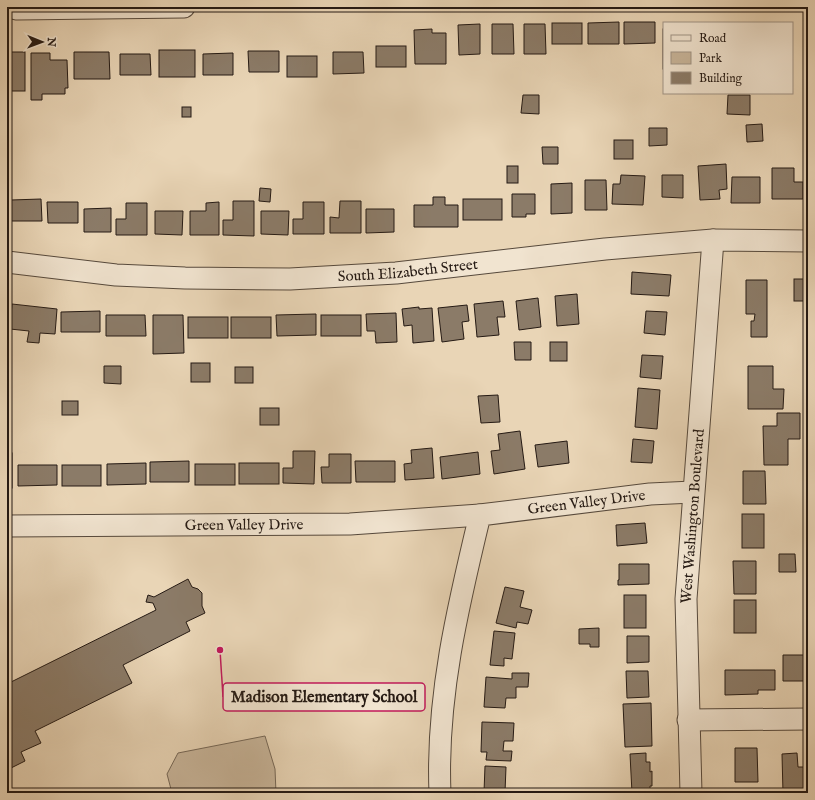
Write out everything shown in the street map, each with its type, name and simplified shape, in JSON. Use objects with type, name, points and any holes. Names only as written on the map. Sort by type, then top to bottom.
[{"type":"street","points":[[9,7],[184,7]]},
{"type":"street","name":"South Elizabeth Street","points":[[7,262],[116,275],[185,278],[290,279],[396,273],[605,249],[713,240],[808,241]]},
{"type":"street","name":"West Washington Boulevard","points":[[691,793],[686,599],[713,240]]},
{"type":"street","name":"Green Valley Drive","points":[[7,526],[350,524],[480,515],[650,494],[693,492]]},
{"type":"street","points":[[440,793],[440,743],[448,663],[456,617],[480,515]]},
{"type":"street","points":[[688,720],[808,719]]},
{"type":"green space","points":[[265,736],[275,769],[276,793],[172,793],[167,774],[178,753]]},
{"type":"building","points":[[619,22],[619,44],[588,44],[588,23]]},
{"type":"building","points":[[624,22],[655,22],[655,43],[624,44]]},
{"type":"building","points":[[552,23],[582,23],[582,44],[552,44]]},
{"type":"building","points":[[480,24],[480,54],[459,55],[458,25]]},
{"type":"building","points":[[492,24],[513,24],[514,54],[492,54]]},
{"type":"building","points":[[524,24],[545,24],[546,54],[524,54]]},
{"type":"building","points":[[806,25],[808,25],[808,56],[807,56]]},
{"type":"building","points":[[432,29],[432,33],[446,33],[446,64],[415,64],[414,30]]},
{"type":"building","points":[[376,46],[406,46],[406,67],[376,67]]},
{"type":"building","points":[[159,50],[195,50],[195,77],[159,77]]},
{"type":"building","points":[[248,51],[279,51],[279,72],[249,72]]},
{"type":"building","points":[[7,52],[25,52],[25,91],[7,91]]},
{"type":"building","points":[[74,52],[109,52],[110,79],[74,79]]},
{"type":"building","points":[[333,52],[363,52],[364,73],[333,74]]},
{"type":"building","points":[[31,53],[50,53],[50,60],[67,60],[68,88],[65,88],[65,94],[42,94],[42,100],[31,100]]},
{"type":"building","points":[[233,53],[233,75],[203,75],[203,54]]},
{"type":"building","points":[[120,54],[150,54],[151,75],[120,75]]},
{"type":"building","points":[[287,56],[317,56],[317,77],[287,77]]},
{"type":"building","points":[[523,95],[539,95],[539,114],[521,113]]},
{"type":"building","points":[[728,95],[750,95],[750,115],[727,114]]},
{"type":"building","points":[[182,107],[191,107],[191,117],[182,117]]},
{"type":"building","points":[[762,124],[763,141],[747,142],[746,125]]},
{"type":"building","points":[[649,128],[667,128],[667,145],[649,146]]},
{"type":"building","points":[[614,140],[633,140],[633,159],[614,159]]},
{"type":"building","points":[[542,147],[558,147],[558,164],[543,164]]},
{"type":"building","points":[[726,164],[727,189],[719,190],[720,199],[700,200],[698,166]]},
{"type":"building","points":[[507,166],[518,166],[518,183],[507,183]]},
{"type":"building","points":[[772,168],[794,168],[794,182],[803,182],[803,199],[772,199]]},
{"type":"building","points":[[621,175],[645,176],[643,205],[612,204],[613,184],[620,184]]},
{"type":"building","points":[[662,175],[683,175],[683,198],[662,197]]},
{"type":"building","points":[[732,177],[760,177],[760,203],[731,203]]},
{"type":"building","points":[[585,180],[606,180],[607,210],[585,210]]},
{"type":"building","points":[[572,183],[572,213],[551,214],[551,184]]},
{"type":"building","points":[[260,188],[271,189],[270,202],[259,201]]},
{"type":"building","points":[[512,194],[535,194],[535,214],[526,214],[526,217],[512,217]]},
{"type":"building","points":[[433,197],[445,197],[445,205],[458,205],[458,227],[414,227],[414,205],[433,205]]},
{"type":"building","points":[[41,199],[42,221],[11,221],[11,200]]},
{"type":"building","points":[[463,199],[502,199],[502,220],[463,220]]},
{"type":"building","points":[[233,201],[254,201],[254,236],[223,235],[223,220],[233,220]]},
{"type":"building","points":[[340,201],[361,201],[361,233],[330,233],[330,217],[339,218]]},
{"type":"building","points":[[47,202],[78,202],[78,223],[48,223]]},
{"type":"building","points":[[219,202],[219,235],[190,235],[190,211],[206,211],[206,203]]},
{"type":"building","points":[[303,202],[324,202],[324,234],[293,234],[293,219],[303,219]]},
{"type":"building","points":[[126,203],[147,203],[147,235],[116,235],[116,219],[126,219]]},
{"type":"building","points":[[111,208],[111,232],[84,232],[84,209]]},
{"type":"building","points":[[366,209],[394,209],[394,232],[366,233]]},
{"type":"building","points":[[155,211],[183,211],[182,235],[155,234]]},
{"type":"building","points":[[261,211],[289,211],[288,235],[261,234]]},
{"type":"building","points":[[632,272],[671,275],[669,296],[631,294]]},
{"type":"building","points":[[794,279],[808,279],[808,301],[794,301]]},
{"type":"building","points":[[746,280],[767,280],[767,337],[751,337],[751,321],[754,321],[755,314],[746,314]]},
{"type":"building","points":[[577,294],[579,324],[557,326],[555,296]]},
{"type":"building","points":[[538,298],[541,327],[519,330],[516,301]]},
{"type":"building","points":[[503,301],[505,317],[497,317],[499,335],[477,337],[474,304]]},
{"type":"building","points":[[12,304],[57,309],[55,334],[40,333],[39,343],[27,342],[29,331],[10,329]]},
{"type":"building","points":[[467,305],[469,321],[462,322],[464,339],[442,342],[438,308]]},
{"type":"building","points":[[419,307],[419,309],[432,308],[434,341],[413,343],[412,325],[404,326],[402,309]]},
{"type":"building","points":[[100,311],[100,332],[61,332],[61,312]]},
{"type":"building","points":[[646,311],[667,312],[665,335],[644,333]]},
{"type":"building","points":[[396,313],[397,342],[376,343],[375,331],[367,331],[366,314]]},
{"type":"building","points":[[316,314],[316,335],[277,336],[276,315]]},
{"type":"building","points":[[106,315],[145,315],[146,336],[106,336]]},
{"type":"building","points":[[153,315],[183,315],[184,353],[153,354]]},
{"type":"building","points":[[321,315],[361,315],[361,336],[321,336]]},
{"type":"building","points":[[188,317],[228,317],[228,338],[188,338]]},
{"type":"building","points":[[231,317],[271,317],[271,338],[231,338]]},
{"type":"building","points":[[514,342],[531,342],[531,360],[515,360]]},
{"type":"building","points":[[550,342],[567,342],[567,361],[550,361]]},
{"type":"building","points":[[642,355],[663,356],[661,379],[640,377]]},
{"type":"building","points":[[191,363],[210,363],[210,382],[191,382]]},
{"type":"building","points":[[104,366],[121,366],[121,384],[104,383]]},
{"type":"building","points":[[748,366],[773,366],[773,389],[784,389],[783,409],[748,409]]},
{"type":"building","points":[[235,367],[253,367],[253,383],[235,383]]},
{"type":"building","points":[[638,388],[660,390],[657,429],[635,427]]},
{"type":"building","points":[[498,395],[500,422],[481,423],[478,396]]},
{"type":"building","points":[[62,401],[78,401],[78,415],[62,415]]},
{"type":"building","points":[[260,408],[279,408],[279,425],[260,425]]},
{"type":"building","points":[[777,413],[800,413],[800,439],[788,439],[788,465],[764,465],[763,426],[777,426]]},
{"type":"building","points":[[520,431],[525,469],[494,474],[491,451],[500,450],[498,434]]},
{"type":"building","points":[[633,439],[654,441],[652,463],[631,462]]},
{"type":"building","points":[[567,441],[569,463],[538,467],[535,445]]},
{"type":"building","points":[[432,448],[434,478],[405,480],[404,464],[412,463],[411,450]]},
{"type":"building","points":[[293,451],[315,451],[314,484],[283,483],[283,468],[293,468]]},
{"type":"building","points":[[478,452],[480,474],[442,479],[440,457]]},
{"type":"building","points":[[7,453],[12,453],[12,488],[7,488]]},
{"type":"building","points":[[329,454],[351,454],[351,483],[322,483],[321,467],[329,467]]},
{"type":"building","points":[[189,461],[189,482],[150,482],[150,462]]},
{"type":"building","points":[[355,461],[395,461],[395,482],[356,482]]},
{"type":"building","points":[[146,463],[146,484],[107,485],[107,464]]},
{"type":"building","points":[[239,463],[279,463],[279,484],[239,484]]},
{"type":"building","points":[[195,464],[235,464],[235,485],[195,485]]},
{"type":"building","points":[[18,465],[57,465],[57,485],[18,486]]},
{"type":"building","points":[[62,465],[101,465],[101,486],[62,486]]},
{"type":"building","points":[[743,471],[765,471],[766,504],[743,504]]},
{"type":"building","points":[[742,514],[764,514],[764,548],[742,548]]},
{"type":"building","points":[[645,523],[647,543],[617,546],[616,525]]},
{"type":"building","points":[[779,554],[795,554],[796,572],[779,572]]},
{"type":"building","points":[[733,561],[756,561],[756,594],[734,594]]},
{"type":"building","points":[[619,564],[649,564],[649,584],[618,585]]},
{"type":"building","points":[[188,579],[192,587],[198,589],[202,593],[202,606],[205,613],[186,622],[190,631],[123,665],[132,683],[35,731],[41,743],[21,752],[25,761],[7,770],[7,684],[156,610],[153,603],[146,602],[148,595],[154,597]]},
{"type":"building","points":[[505,587],[524,591],[520,607],[532,610],[528,624],[517,622],[516,628],[496,623]]},
{"type":"building","points":[[624,595],[646,595],[646,628],[624,628]]},
{"type":"building","points":[[734,600],[756,600],[756,633],[734,633]]},
{"type":"building","points":[[599,628],[599,647],[590,647],[590,644],[579,644],[579,629]]},
{"type":"building","points":[[494,631],[515,633],[512,659],[504,658],[504,666],[490,665]]},
{"type":"building","points":[[627,636],[649,636],[649,662],[627,663]]},
{"type":"building","points":[[804,643],[808,643],[808,681],[783,681],[783,655],[804,655]]},
{"type":"building","points":[[725,670],[775,670],[775,690],[758,690],[758,694],[725,695]]},
{"type":"building","points":[[626,671],[648,671],[649,697],[627,698]]},
{"type":"building","points":[[512,673],[529,673],[528,687],[516,687],[516,698],[506,698],[505,708],[484,707],[486,677],[512,679]]},
{"type":"building","points":[[651,703],[652,746],[625,747],[623,704]]},
{"type":"building","points":[[482,722],[514,723],[513,741],[504,741],[503,751],[512,751],[511,761],[486,760],[487,752],[481,752]]},
{"type":"building","points":[[735,748],[757,748],[758,782],[735,782]]},
{"type":"building","points":[[646,753],[646,762],[650,762],[650,772],[652,771],[652,786],[650,786],[650,793],[632,793],[630,754]]},
{"type":"building","points":[[797,753],[798,767],[808,767],[808,793],[783,793],[782,754]]},
{"type":"building","points":[[485,766],[506,767],[505,792],[484,792]]},
{"type":"place","name":"Madison Elementary School","points":[[220,650]]}]
